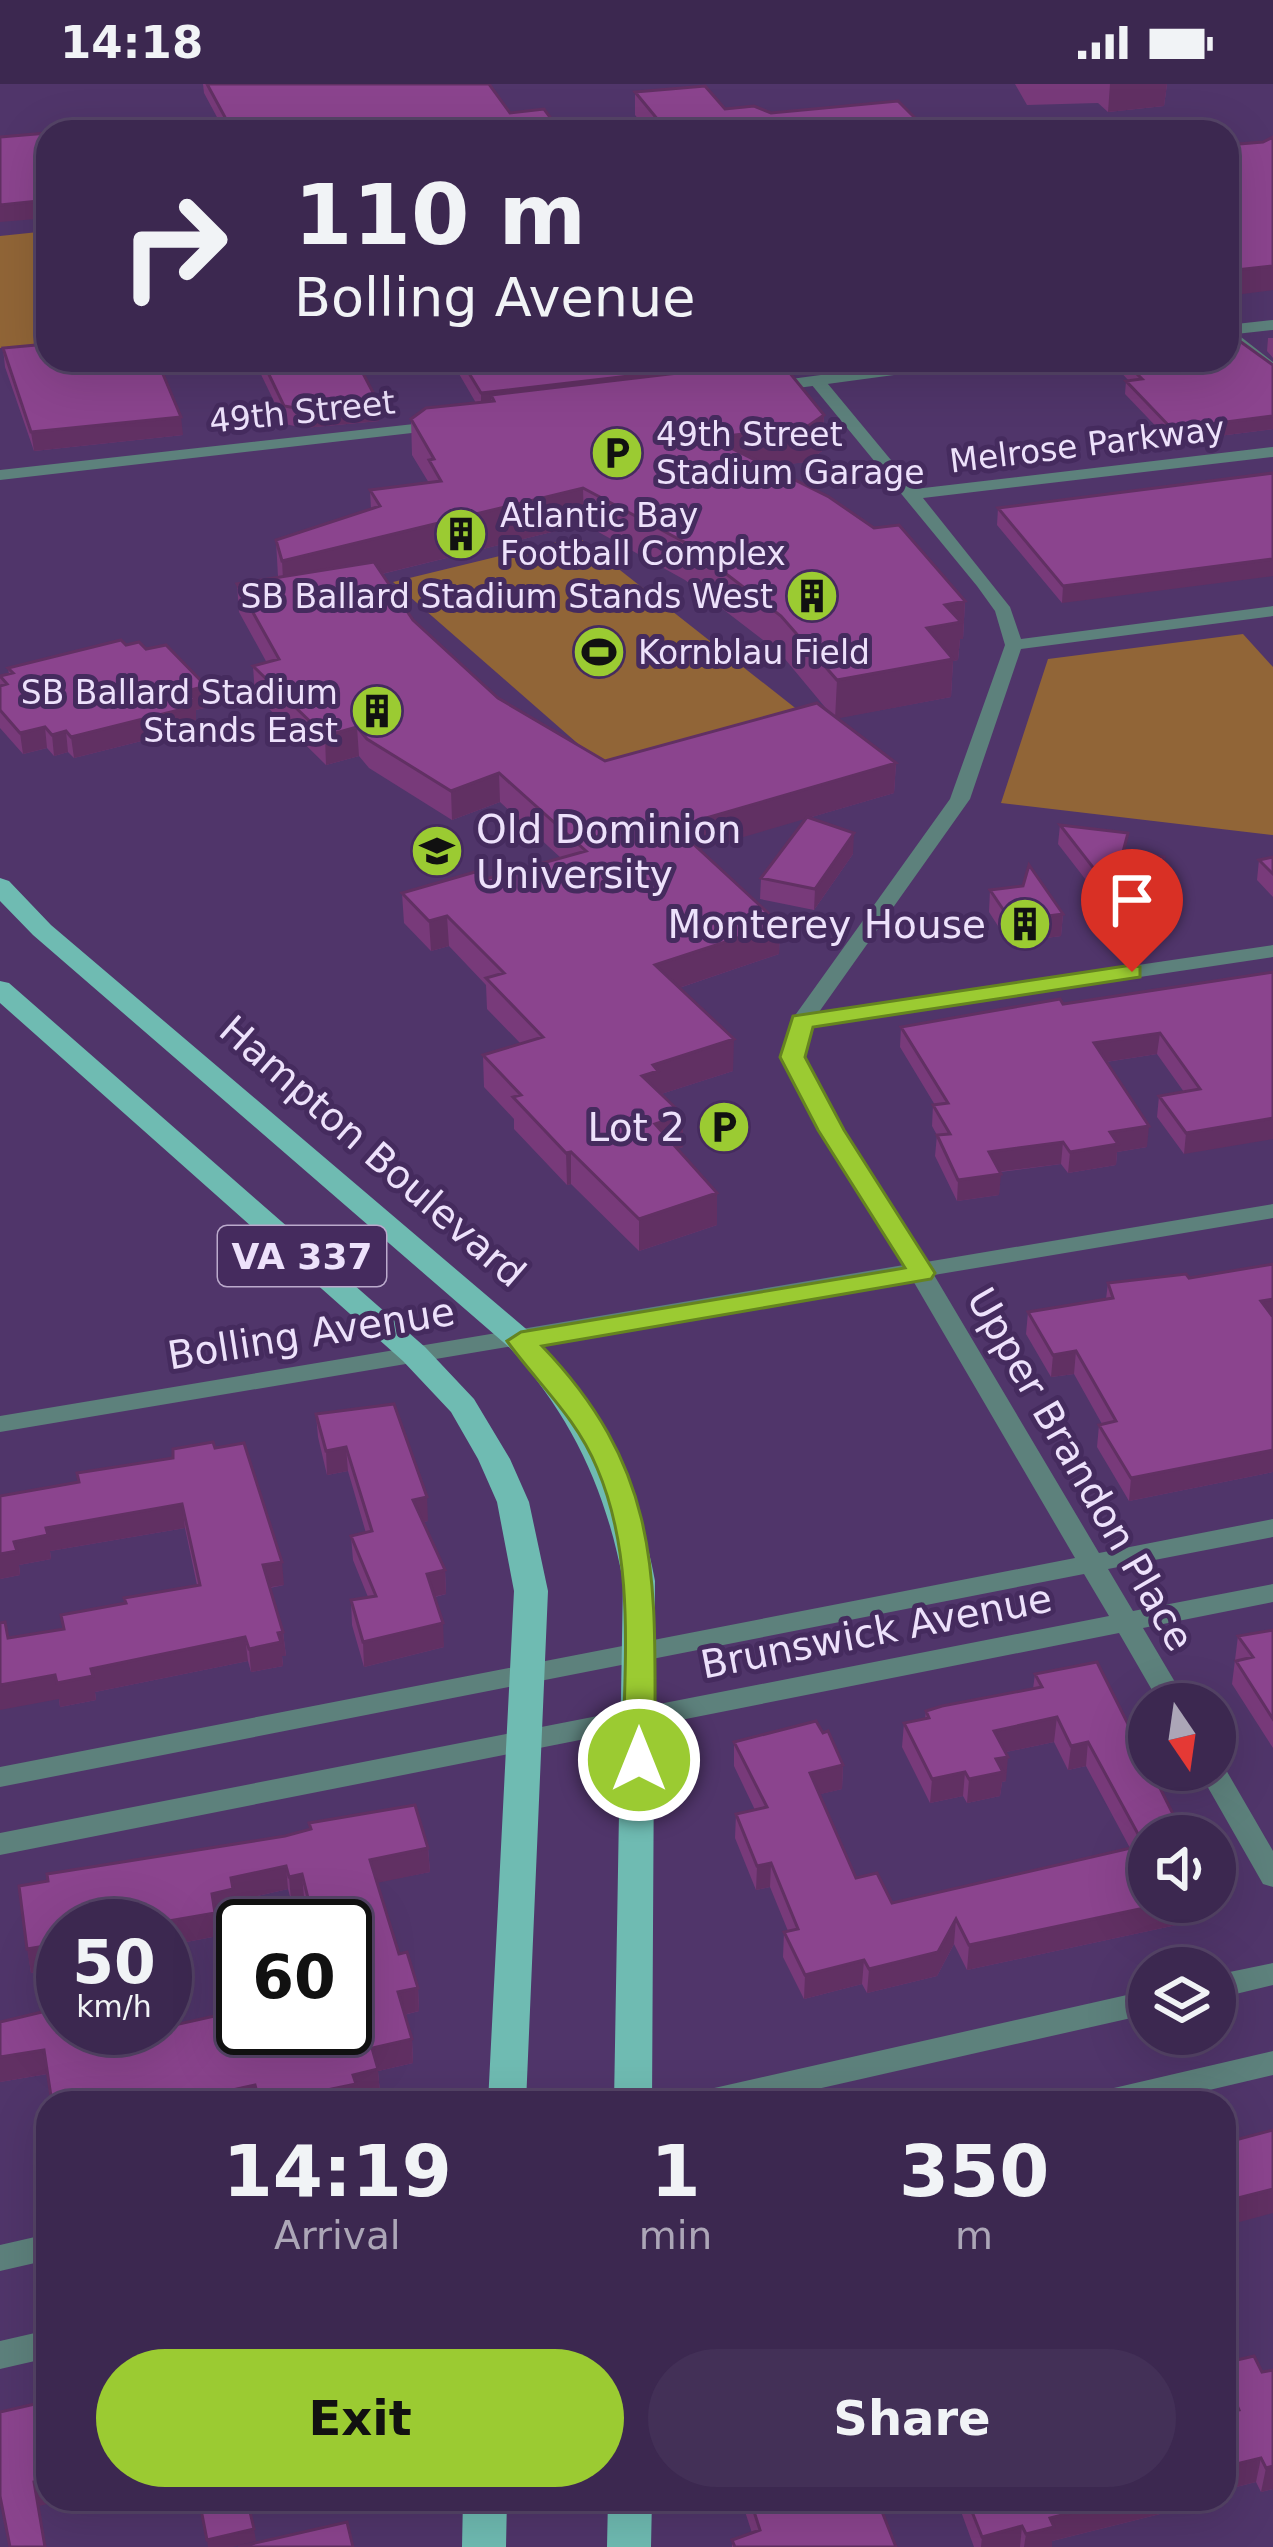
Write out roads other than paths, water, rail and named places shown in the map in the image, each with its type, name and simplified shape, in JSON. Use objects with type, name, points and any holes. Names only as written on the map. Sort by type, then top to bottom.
[{"type":"main road","name":"Hampton Boulevard","points":[[0,886],[42,930],[521,1341],[558,1379],[612,1468],[632,1529],[639,1581],[633,2091]]},
{"type":"main road","name":"VA 337","points":[[0,988],[414,1354],[463,1406],[513,1502],[531,1592],[508,2091]]},
{"type":"main road","points":[[484,2547],[485,2511]]},
{"type":"main road","points":[[629,2547],[630,2511]]},
{"type":"street","points":[[1239,329],[1273,325]]},
{"type":"street","points":[[1239,341],[1273,370]]},
{"type":"street","points":[[742,391],[882,372]]},
{"type":"street","points":[[802,1021],[960,799],[1014,645],[1004,611],[817,381]]},
{"type":"street","name":"49th Street","points":[[0,475],[460,424]]},
{"type":"street","name":"Melrose Parkway","points":[[915,502],[1273,452]]},
{"type":"street","name":"Melrose Parkway","points":[[915,502],[1273,467]]},
{"type":"street","points":[[1014,645],[1273,611]]},
{"type":"street","points":[[802,1021],[1273,951]]},
{"type":"street","name":"Upper Brandon Place","points":[[802,1021],[793,1057],[831,1130],[921,1273],[1162,1683]]},
{"type":"street","name":"Bolling Avenue","points":[[0,1424],[414,1354],[521,1341],[1273,1211]]},
{"type":"street","name":"Brunswick Avenue","points":[[0,1777],[1273,1528]]},
{"type":"street","name":"Brunswick Avenue","points":[[0,1844],[1273,1593]]},
{"type":"street","points":[[1224,1791],[1273,1876]]},
{"type":"street","points":[[1236,1982],[1273,1974]]},
{"type":"street","points":[[754,2091],[1128,2007]]},
{"type":"street","points":[[1153,2091],[1273,2063]]},
{"type":"street","points":[[0,2258],[36,2250]]},
{"type":"street","points":[[0,2354],[36,2346]]},
{"type":"place","name":"49th Street Stadium Garage","points":[[617,453]]},
{"type":"place","name":"Atlantic Bay Football Complex","points":[[461,534]]},
{"type":"place","name":"SB Ballard Stadium Stands West","points":[[812,596]]},
{"type":"place","name":"Kornblau Field","points":[[599,652]]},
{"type":"place","name":"SB Ballard Stadium Stands East","points":[[377,711]]},
{"type":"place","name":"Old Dominion University","points":[[437,851]]},
{"type":"place","name":"Monterey House","points":[[1025,924]]},
{"type":"place","name":"Lot 2","points":[[724,1127]]}]
